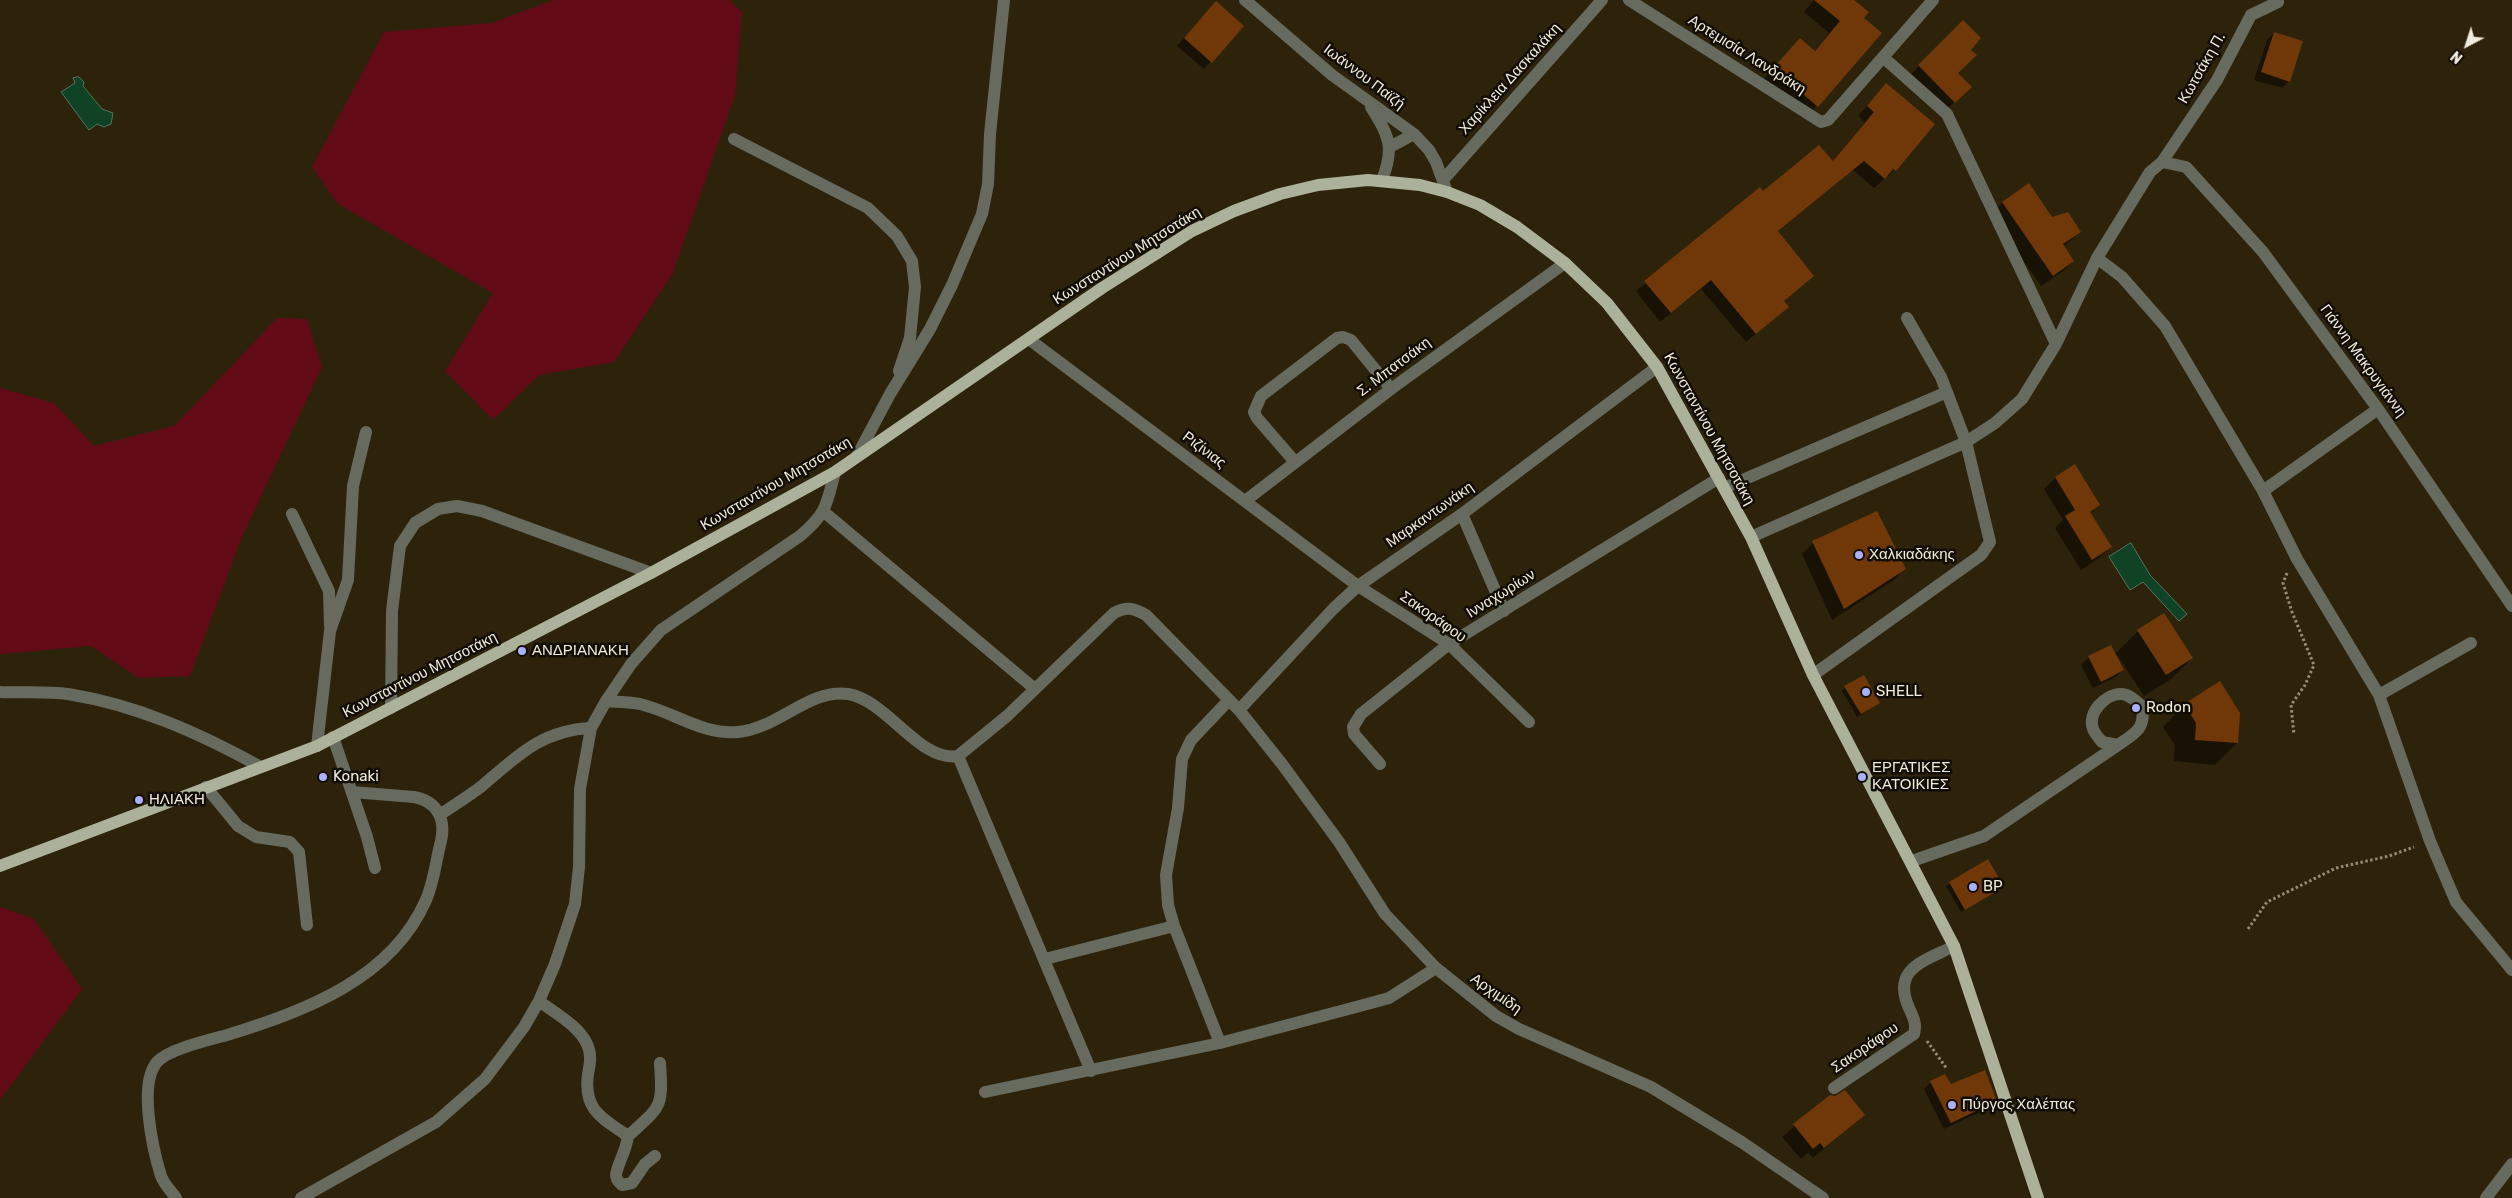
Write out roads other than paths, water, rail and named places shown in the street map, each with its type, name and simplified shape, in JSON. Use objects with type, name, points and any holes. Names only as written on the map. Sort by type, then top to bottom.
[{"type":"main road","name":"Κωνσταντίνου Μητσοτάκη","points":[[0,866],[317,746],[651,573],[836,472],[1030,340],[1102,288],[1192,231],[1234,211],[1280,194],[1318,185],[1382,180],[1445,186],[1517,227],[1565,263],[1608,303],[1658,367],[1751,537],[1812,675],[1912,861],[1954,946],[2038,1198]]},
{"type":"street","points":[[858,456],[890,394],[930,329],[952,285],[982,214],[988,184],[990,134],[1004,0]]},
{"type":"street","name":"Ιωάννου Παϊζή","points":[[1245,0],[1280,33],[1368,103],[1414,134],[1429,150],[1445,186]]},
{"type":"street","name":"Χαρίκλεια Δασκαλάκη","points":[[1445,186],[1602,0]]},
{"type":"street","name":"Αρτεμισία Λανδράκη","points":[[1629,0],[1821,122],[1828,120],[1884,58]]},
{"type":"street","points":[[1933,0],[1884,58],[1947,114],[2056,344]]},
{"type":"street","name":"Κωτσάκη Π.","points":[[1751,537],[1966,442],[1994,423],[2022,399],[2056,344],[2097,258],[2150,172],[2162,162],[2217,80],[2251,15],[2278,2]]},
{"type":"street","points":[[1368,103],[1386,131],[1390,147],[1388,166],[1382,180]]},
{"type":"street","points":[[1390,147],[1414,134]]},
{"type":"street","points":[[734,139],[868,208],[897,236],[912,261],[915,287],[910,338],[890,394]]},
{"type":"street","name":"Γιάννη Μακρυγιάννη","points":[[2162,162],[2186,167],[2263,252],[2378,409],[2512,606]]},
{"type":"street","points":[[2097,258],[2122,277],[2165,326],[2263,491],[2297,559],[2379,695],[2430,841],[2456,902],[2512,970]]},
{"type":"street","name":"Σ. Μπατσάκη","points":[[1245,501],[1391,389],[1565,263]]},
{"type":"street","points":[[1812,675],[1987,549],[1990,542],[1966,442],[1947,392],[1932,361],[1907,318]]},
{"type":"street","points":[[1295,462],[1254,412],[1261,396],[1337,338],[1343,337],[1351,340],[1391,389]]},
{"type":"street","name":"Ριζίνιας","points":[[1030,340],[1358,586]]},
{"type":"street","name":"Μαρκαντωνάκη","points":[[1239,710],[1334,608],[1358,586],[1462,514],[1658,367]]},
{"type":"street","name":"Ινναχωρίων","points":[[1380,764],[1354,734],[1353,727],[1361,714],[1449,644],[1721,483],[1947,392]]},
{"type":"street","points":[[2263,491],[2378,409]]},
{"type":"street","points":[[330,631],[348,580],[353,486],[366,432]]},
{"type":"street","points":[[301,1198],[436,1122],[484,1079],[524,1027],[539,1001],[555,964],[575,904],[579,868],[580,789],[591,728],[606,701],[631,664],[661,630],[800,536],[824,512],[836,472]]},
{"type":"street","points":[[391,708],[392,611],[400,546],[415,523],[438,510],[457,506],[482,511],[651,573]]},
{"type":"street","points":[[824,512],[1035,689]]},
{"type":"street","points":[[292,514],[329,590],[330,631],[317,746]]},
{"type":"street","points":[[1462,514],[1504,611]]},
{"type":"street","name":"Σακοράφου","points":[[1358,586],[1449,644],[1529,722]]},
{"type":"street","name":"Αρχιμίδη","points":[[958,756],[1007,716],[1114,613],[1122,608],[1131,607],[1146,615],[1239,710],[1282,764],[1333,835],[1385,914],[1436,968],[1496,1016],[1547,1042],[1651,1086],[1743,1143],[1823,1198]]},
{"type":"street","points":[[2379,695],[2471,643]]},
{"type":"street","points":[[0,692],[68,694],[145,712],[208,738],[260,766]]},
{"type":"street","points":[[606,701],[640,704],[701,728],[738,732],[773,722],[822,696],[847,694],[861,697],[880,710],[917,741],[940,756],[949,758],[958,756],[1091,1071]]},
{"type":"street","points":[[1912,861],[1984,836],[2118,745],[2138,731],[2144,719],[2142,706],[2131,697],[2121,694],[2106,699],[2094,712],[2092,728],[2102,742],[2118,745]]},
{"type":"street","points":[[1220,1043],[1174,926],[1168,905],[1166,875],[1178,808],[1182,759],[1191,740],[1229,700]]},
{"type":"street","points":[[440,814],[481,787],[527,748],[544,738],[571,729],[591,728]]},
{"type":"street","points":[[333,738],[375,868]]},
{"type":"street","points":[[206,787],[238,826],[256,837],[290,842],[299,852],[307,925]]},
{"type":"street","points":[[176,1198],[162,1178],[150,1115],[147,1086],[149,1075],[158,1061],[195,1044],[268,1022],[310,1006],[367,973],[389,955],[415,924],[427,898],[442,834],[440,814],[434,805],[424,798],[352,792]]},
{"type":"street","points":[[1044,959],[1174,926]]},
{"type":"street","name":"Σακοράφου","points":[[1834,1088],[1914,1034],[1916,1026],[1903,994],[1904,979],[1907,973],[1918,965],[1954,946]]},
{"type":"street","points":[[986,1092],[1220,1043],[1389,998],[1436,968]]},
{"type":"street","points":[[539,1001],[582,1036],[590,1056],[586,1085],[590,1102],[598,1115],[628,1136]]},
{"type":"street","points":[[655,1156],[645,1164],[632,1183],[622,1185],[618,1181],[616,1175],[626,1150],[628,1136],[657,1109],[660,1102],[660,1063]]},
{"type":"street","points":[[2486,1198],[2512,1164]]},
{"type":"place","name":"Χαλκιαδάκης","points":[[1859,555]]},
{"type":"place","name":"ΑΝΔΡΙΑΝΑΚΗ","points":[[522,651]]},
{"type":"place","name":"SHELL","points":[[1866,692]]},
{"type":"place","name":"Rodon","points":[[2136,708]]},
{"type":"place","name":"Konaki","points":[[323,777]]},
{"type":"place","name":"ΕΡΓΑΤΙΚΕΣ ΚΑΤΟΙΚΙΕΣ","points":[[1862,777]]},
{"type":"place","name":"ΗΛΙΑΚΗ","points":[[139,800]]},
{"type":"place","name":"BP","points":[[1973,887]]},
{"type":"place","name":"Πύργος Χαλέπας","points":[[1952,1105]]}]
